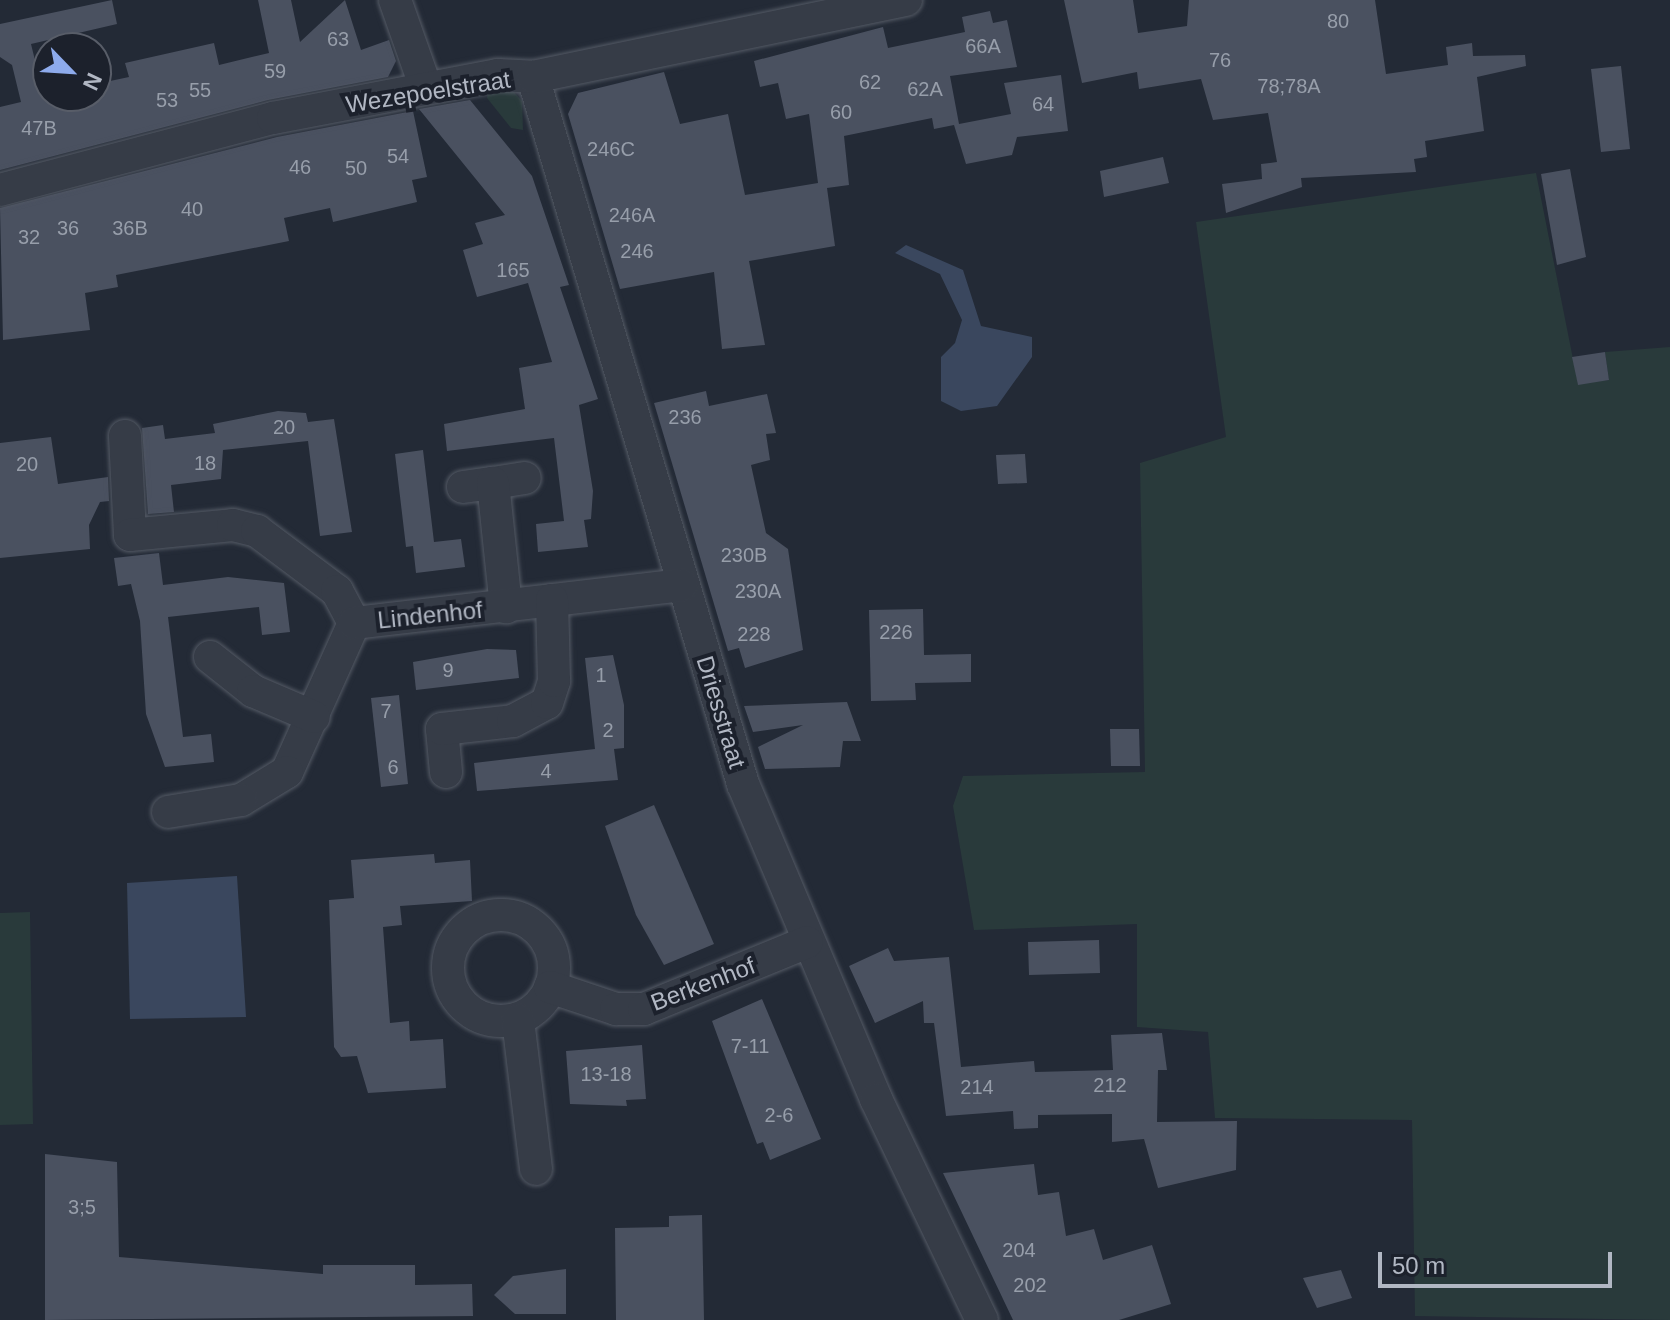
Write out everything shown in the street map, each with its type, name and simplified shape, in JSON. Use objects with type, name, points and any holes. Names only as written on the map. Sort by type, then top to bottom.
[{"type":"street","points":[[395,0],[426,88]]},
{"type":"street","name":"Wezepoelstraat","points":[[0,190],[273,118],[426,88],[533,77],[906,0]]},
{"type":"street","name":"Driesstraat","points":[[533,77],[743,784],[807,942],[982,1320]]},
{"type":"street","name":"Lindenhof","points":[[125,436],[130,535],[233,525],[257,531],[337,591],[354,623]]},
{"type":"street","name":"Lindenhof","points":[[506,607],[478,485],[525,478]]},
{"type":"street","name":"Lindenhof","points":[[354,623],[682,585]]},
{"type":"street","points":[[446,772],[440,717],[513,721],[547,703],[554,681],[552,600]]},
{"type":"street","name":"Lindenhof","points":[[168,812],[267,790],[287,772],[354,623]]},
{"type":"street","points":[[210,657],[253,691],[314,717]]},
{"type":"street","points":[[477,920],[525,920],[553,956],[550,987],[518,1020],[476,1015],[456,998],[448,963],[457,936],[477,920]]},
{"type":"street","name":"Berkenhof","points":[[550,987],[616,1009],[644,1009],[807,942]]},
{"type":"street","points":[[518,1020],[536,1169]]},
{"type":"shaded area","points":[[511,89],[522,101],[523,130],[511,128],[487,98],[488,91]]},
{"type":"shaded area","points":[[1536,173],[1578,384],[1609,380],[1605,352],[1670,347],[1670,1320],[1415,1316],[1412,1120],[1215,1118],[1208,1032],[1137,1027],[1137,924],[974,930],[953,806],[963,776],[1145,772],[1140,463],[1226,437],[1196,222]]},
{"type":"shaded area","points":[[30,912],[33,1124],[0,1125],[0,913]]},
{"type":"water","points":[[906,245],[963,270],[981,326],[1032,337],[1032,357],[997,406],[961,411],[941,401],[941,357],[955,343],[962,320],[940,274],[895,253]]},
{"type":"water","points":[[237,876],[246,1017],[130,1019],[127,883]]},
{"type":"building","points":[[112,0],[117,24],[83,32],[32,32],[32,112],[112,112],[112,81],[129,77],[125,63],[214,43],[219,65],[269,53],[258,0],[291,0],[300,42],[345,0],[361,50],[389,40],[396,61],[388,77],[268,100],[0,170],[0,107],[21,102],[12,65],[0,57],[0,24]]},
{"type":"building","points":[[1064,0],[1133,0],[1138,33],[1187,26],[1189,0],[1375,0],[1386,74],[1448,65],[1446,47],[1472,43],[1473,56],[1525,55],[1526,66],[1477,77],[1484,131],[1425,141],[1427,157],[1414,159],[1416,172],[1301,178],[1302,187],[1226,213],[1222,184],[1262,179],[1261,164],[1277,162],[1268,113],[1213,120],[1201,79],[1139,89],[1137,72],[1082,83]]},
{"type":"building","points":[[990,11],[993,23],[1007,20],[1017,67],[950,76],[959,124],[1011,114],[1004,83],[1061,75],[1068,131],[1017,137],[1012,155],[966,164],[954,125],[934,129],[932,118],[844,136],[849,185],[827,188],[835,246],[749,261],[765,345],[722,349],[714,272],[620,289],[568,114],[578,93],[664,72],[680,124],[728,114],[745,195],[818,183],[809,114],[786,119],[778,83],[760,87],[754,61],[883,27],[888,48],[965,32],[962,17]]},
{"type":"building","points":[[1621,66],[1630,149],[1601,152],[1591,69]]},
{"type":"building","points":[[470,100],[532,176],[569,285],[560,287],[598,399],[579,405],[593,491],[591,519],[584,520],[588,547],[538,552],[536,524],[564,521],[554,438],[447,451],[444,424],[525,409],[519,368],[552,362],[528,283],[477,297],[463,250],[483,244],[475,223],[505,215],[419,109]]},
{"type":"building","points":[[413,111],[427,177],[412,180],[417,202],[333,222],[330,208],[284,218],[289,241],[116,275],[118,287],[85,293],[90,330],[3,340],[0,208],[277,137]]},
{"type":"building","points":[[1163,157],[1169,183],[1104,197],[1100,171]]},
{"type":"building","points":[[1570,169],[1586,257],[1557,265],[1541,174]]},
{"type":"building","points":[[1605,352],[1609,380],[1578,385],[1572,357]]},
{"type":"building","points":[[706,391],[709,406],[767,394],[776,433],[766,434],[770,460],[751,465],[766,533],[788,549],[803,650],[745,668],[739,648],[728,651],[654,403]]},
{"type":"building","points":[[278,411],[306,413],[308,422],[334,419],[352,532],[320,536],[308,441],[223,450],[221,479],[171,485],[174,512],[148,514],[142,428],[163,425],[165,439],[215,433],[213,424]]},
{"type":"building","points":[[51,437],[58,484],[108,477],[109,501],[100,502],[89,525],[90,549],[0,558],[0,443]]},
{"type":"building","points":[[423,450],[434,542],[461,539],[465,567],[416,573],[413,546],[406,547],[395,454]]},
{"type":"building","points":[[1025,454],[1027,483],[998,484],[996,455]]},
{"type":"building","points":[[159,553],[163,585],[228,577],[284,583],[290,632],[262,635],[259,607],[168,617],[183,737],[211,734],[214,762],[165,767],[146,714],[140,621],[131,584],[118,586],[114,558]]},
{"type":"building","points":[[923,609],[924,655],[971,654],[971,682],[915,683],[916,700],[871,701],[869,610]]},
{"type":"building","points":[[487,649],[516,650],[519,678],[416,690],[413,662]]},
{"type":"building","points":[[613,655],[624,705],[624,748],[614,749],[618,780],[477,791],[474,763],[595,749],[585,658]]},
{"type":"building","points":[[399,695],[408,784],[381,787],[371,698]]},
{"type":"building","points":[[847,702],[861,741],[843,741],[840,767],[765,769],[758,747],[803,725],[753,732],[744,706]]},
{"type":"building","points":[[1110,729],[1139,729],[1140,766],[1111,766]]},
{"type":"building","points":[[654,805],[714,944],[664,965],[636,915],[605,826]]},
{"type":"building","points":[[434,854],[435,863],[470,860],[472,901],[400,906],[402,925],[383,927],[390,1023],[409,1021],[410,1041],[443,1039],[446,1088],[368,1093],[357,1056],[341,1057],[334,1047],[329,900],[354,898],[351,860]]},
{"type":"building","points":[[1099,940],[1100,973],[1029,975],[1028,942]]},
{"type":"building","points":[[888,948],[894,961],[949,957],[961,1067],[1034,1061],[1035,1072],[1113,1070],[1111,1035],[1162,1033],[1167,1070],[1158,1070],[1157,1122],[1237,1121],[1236,1170],[1158,1188],[1144,1139],[1112,1142],[1112,1114],[1038,1115],[1038,1128],[1014,1129],[1013,1111],[946,1116],[934,1023],[924,1023],[923,1001],[875,1023],[849,966]]},
{"type":"building","points":[[762,999],[821,1139],[770,1160],[763,1142],[757,1144],[712,1021]]},
{"type":"building","points":[[642,1045],[646,1099],[626,1100],[627,1106],[570,1104],[566,1051]]},
{"type":"building","points":[[45,1154],[117,1162],[119,1257],[323,1274],[323,1265],[415,1265],[415,1285],[472,1284],[473,1316],[45,1320]]},
{"type":"building","points":[[1034,1164],[1038,1195],[1059,1192],[1066,1236],[1094,1229],[1103,1260],[1152,1245],[1171,1304],[1119,1320],[1013,1320],[943,1173]]},
{"type":"building","points":[[702,1215],[704,1320],[616,1320],[615,1228],[669,1227],[669,1216]]},
{"type":"building","points":[[566,1269],[566,1314],[515,1314],[494,1295],[513,1276]]},
{"type":"building","points":[[1341,1270],[1352,1298],[1317,1308],[1303,1278]]}]
